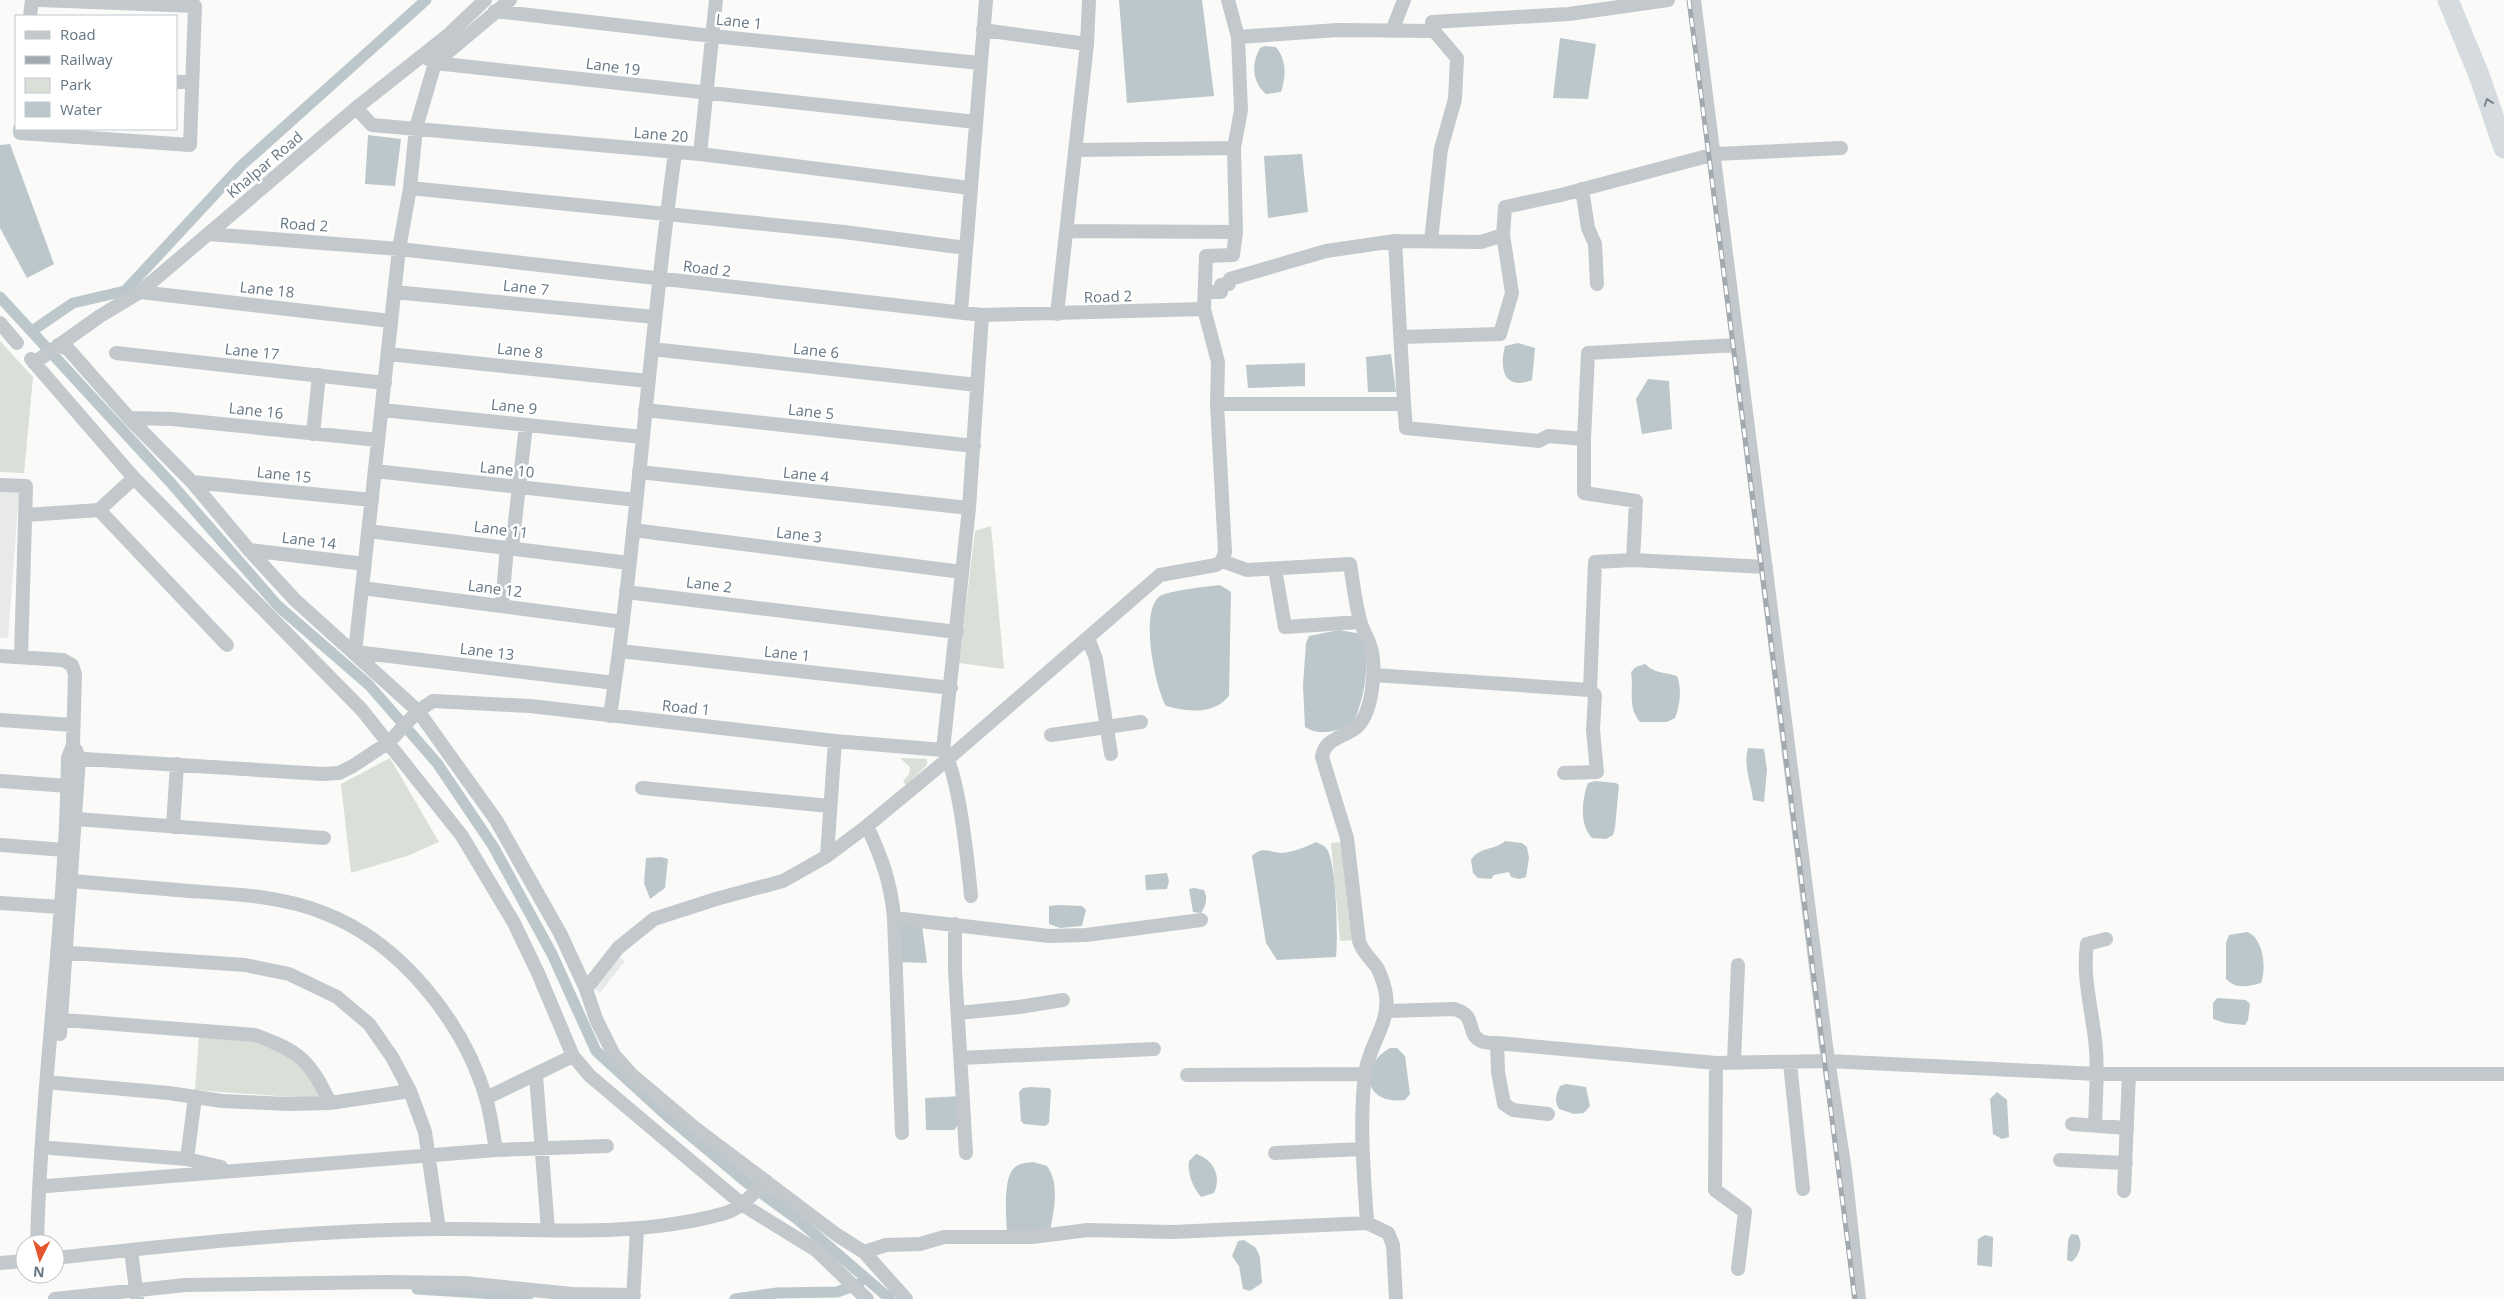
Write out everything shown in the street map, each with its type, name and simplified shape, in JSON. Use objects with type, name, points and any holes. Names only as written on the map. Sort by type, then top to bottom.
[{"type":"highway","points":[[2448,0],[2478,75],[2504,148]]},
{"type":"street","points":[[30,15],[32,0]]},
{"type":"street","points":[[20,130],[20,133],[190,145],[195,6],[40,0]]},
{"type":"street","name":"Khalpar Road","points":[[134,478],[35,360],[140,292],[356,108],[429,59],[448,36],[485,0]]},
{"type":"street","points":[[355,652],[399,249],[410,188],[416,128],[429,59],[510,0]]},
{"type":"street","points":[[700,154],[716,0]]},
{"type":"street","points":[[961,312],[986,0]]},
{"type":"street","points":[[1057,314],[1087,44],[1089,0]]},
{"type":"street","points":[[586,990],[618,948],[654,920],[716,899],[783,881],[827,856],[867,826],[946,754],[1088,638],[1160,575],[1216,564],[1222,561],[1225,552],[1217,404],[1218,362],[1204,310],[1206,256],[1233,255],[1236,232],[1234,148],[1241,110],[1238,37],[1228,0]]},
{"type":"street","points":[[1392,31],[1404,0]]},
{"type":"street","points":[[1432,241],[1441,149],[1455,98],[1457,58],[1434,31],[1432,22],[1569,14],[1668,0]]},
{"type":"street","points":[[1694,0],[1715,154],[1737,345],[1828,1061],[1845,1171],[1859,1299]]},
{"type":"street","name":"Lane 1","points":[[495,11],[712,36],[980,63]]},
{"type":"street","points":[[983,30],[1087,44]]},
{"type":"street","points":[[1238,37],[1338,30],[1434,31]]},
{"type":"street","name":"Lane 19","points":[[429,59],[707,94],[976,122]]},
{"type":"street","points":[[178,82],[192,82]]},
{"type":"street","name":"Lane 20","points":[[356,108],[372,125],[700,154],[970,188]]},
{"type":"street","points":[[1075,150],[1234,148]]},
{"type":"street","points":[[1401,338],[1500,334],[1512,293],[1503,235],[1505,207],[1715,154],[1841,148]]},
{"type":"street","points":[[608,716],[620,651],[659,279],[675,153]]},
{"type":"street","points":[[410,188],[844,232],[966,248]]},
{"type":"street","points":[[1582,189],[1588,228],[1595,244],[1597,284]]},
{"type":"street","points":[[1066,231],[1236,232]]},
{"type":"street","name":"Road 2","points":[[208,234],[399,249],[856,303],[961,312],[982,316],[1204,310]]},
{"type":"street","points":[[1205,292],[1221,292],[1221,284],[1229,284],[1230,279],[1326,251],[1396,241],[1481,242],[1503,235]]},
{"type":"street","points":[[1396,241],[1406,428],[1540,441],[1548,436],[1584,439]]},
{"type":"street","name":"Lane 18","points":[[140,292],[391,321]]},
{"type":"street","name":"Lane 7","points":[[394,292],[655,318]]},
{"type":"street","points":[[971,896],[963,829],[946,754],[969,508],[982,316]]},
{"type":"street","points":[[0,322],[17,343]]},
{"type":"street","points":[[58,345],[68,349],[129,418],[192,482],[295,600],[355,652],[417,713],[496,820],[560,933],[586,990],[596,1019],[614,1055],[631,1074],[696,1128],[765,1182],[837,1235],[864,1252],[906,1299]]},
{"type":"street","points":[[1633,560],[1636,501],[1584,493],[1584,439],[1588,354],[1737,345]]},
{"type":"street","name":"Lane 6","points":[[652,349],[977,385]]},
{"type":"street","name":"Lane 17","points":[[116,353],[385,383]]},
{"type":"street","name":"Lane 8","points":[[388,354],[648,381]]},
{"type":"street","points":[[313,434],[319,375]]},
{"type":"street","points":[[1217,404],[1404,404]]},
{"type":"street","name":"Lane 9","points":[[382,410],[642,438]]},
{"type":"street","name":"Lane 5","points":[[645,410],[974,446]]},
{"type":"street","name":"Lane 16","points":[[129,418],[172,419],[378,440]]},
{"type":"street","points":[[502,606],[520,488],[526,425]]},
{"type":"street","name":"Lane 10","points":[[375,471],[636,500]]},
{"type":"street","name":"Lane 4","points":[[639,472],[969,508]]},
{"type":"street","points":[[26,515],[99,510],[134,478],[362,710],[462,836],[514,923],[538,973],[573,1056],[597,1082],[745,1203],[816,1250],[865,1297]]},
{"type":"street","name":"Lane 15","points":[[192,482],[372,500]]},
{"type":"street","points":[[0,485],[26,486],[21,657]]},
{"type":"street","points":[[99,510],[227,645]]},
{"type":"street","name":"Lane 3","points":[[633,530],[962,572]]},
{"type":"street","name":"Lane 11","points":[[368,531],[629,563]]},
{"type":"street","name":"Lane 14","points":[[250,550],[365,564]]},
{"type":"street","points":[[1590,690],[1595,562],[1633,560],[1766,567]]},
{"type":"street","points":[[1222,561],[1247,570],[1350,564],[1360,622],[1371,646],[1374,675],[1368,705],[1358,726],[1333,739],[1324,748],[1322,757],[1347,838],[1359,941],[1362,951],[1378,968],[1386,993],[1387,1011],[1368,1055],[1365,1074],[1362,1149],[1367,1223]]},
{"type":"street","points":[[1275,569],[1285,627],[1360,622]]},
{"type":"street","name":"Lane 12","points":[[362,588],[623,622]]},
{"type":"street","name":"Lane 2","points":[[626,592],[956,632]]},
{"type":"street","points":[[1088,638],[1096,659],[1111,754]]},
{"type":"street","name":"Lane 1","points":[[620,651],[951,688]]},
{"type":"street","name":"Lane 13","points":[[355,652],[615,684]]},
{"type":"street","points":[[0,656],[63,660],[72,665],[75,674],[73,725],[76,819],[72,881],[61,952],[39,1186],[37,1234]]},
{"type":"street","points":[[1374,675],[1590,690],[1595,695],[1593,730],[1597,772],[1564,772]]},
{"type":"street","name":"Road 1","points":[[417,713],[434,701],[530,706],[946,754]]},
{"type":"street","points":[[74,753],[177,764],[323,774],[339,773],[389,742],[417,713]]},
{"type":"street","points":[[0,720],[73,725]]},
{"type":"street","points":[[1050,735],[1107,725],[1141,722]]},
{"type":"street","points":[[827,856],[835,741]]},
{"type":"street","points":[[61,952],[60,907],[68,786],[74,753]]},
{"type":"street","points":[[173,827],[177,764]]},
{"type":"street","points":[[0,781],[68,786]]},
{"type":"street","points":[[642,788],[830,806]]},
{"type":"street","points":[[76,819],[324,838]]},
{"type":"street","points":[[867,826],[879,852],[891,887],[894,918],[902,1133]]},
{"type":"street","points":[[0,845],[64,850]]},
{"type":"street","points":[[72,881],[234,894],[284,902],[324,913],[367,936],[399,959],[423,982],[451,1023],[472,1062],[486,1098],[496,1150]]},
{"type":"street","points":[[0,903],[60,907]]},
{"type":"street","points":[[894,918],[1049,936],[1086,935],[1201,920]]},
{"type":"street","points":[[955,924],[966,1153]]},
{"type":"street","points":[[2095,1126],[2097,1074],[2094,1027],[2085,973],[2086,955],[2087,944],[2106,939]]},
{"type":"street","points":[[61,952],[245,965],[289,974],[337,997],[369,1024],[392,1057],[410,1091],[425,1132],[439,1229]]},
{"type":"street","points":[[1734,1062],[1738,964]]},
{"type":"street","points":[[958,1013],[1064,1000]]},
{"type":"street","points":[[1387,1011],[1454,1009],[1464,1012],[1469,1016],[1475,1034],[1480,1041],[1497,1044],[1716,1063],[1828,1061],[2097,1074],[2504,1074]]},
{"type":"street","points":[[46,1234],[47,1186],[56,1083],[56,1019]]},
{"type":"street","points":[[56,1019],[256,1035],[287,1046],[307,1061],[330,1102]]},
{"type":"street","points":[[1497,1044],[1498,1072],[1504,1104],[1513,1110],[1548,1114]]},
{"type":"street","points":[[961,1058],[1154,1049]]},
{"type":"street","points":[[486,1098],[536,1076],[573,1056]]},
{"type":"street","points":[[1716,1063],[1715,1190],[1745,1212],[1738,1269]]},
{"type":"street","points":[[1790,1063],[1803,1189]]},
{"type":"street","points":[[1187,1074],[1365,1074]]},
{"type":"street","points":[[2124,1191],[2129,1074]]},
{"type":"street","points":[[536,1076],[548,1230]]},
{"type":"street","points":[[56,1083],[289,1104],[330,1102],[410,1091]]},
{"type":"street","points":[[187,1158],[195,1097]]},
{"type":"street","points":[[2072,1124],[2127,1128]]},
{"type":"street","points":[[47,1186],[496,1150],[607,1146]]},
{"type":"street","points":[[51,1148],[187,1158],[231,1170]]},
{"type":"street","points":[[1275,1153],[1362,1149]]},
{"type":"street","points":[[2060,1160],[2126,1164]]},
{"type":"street","points":[[65,1257],[307,1234],[439,1229],[637,1230],[723,1214],[745,1203],[765,1182]]},
{"type":"street","points":[[864,1252],[886,1246],[920,1244],[944,1237],[1032,1237],[1088,1230],[1172,1232],[1367,1223],[1388,1233],[1394,1245],[1396,1299]]},
{"type":"street","points":[[55,1299],[136,1294],[194,1285],[437,1282],[500,1285],[572,1294],[633,1297],[637,1230]]},
{"type":"street","points":[[131,1250],[136,1294]]},
{"type":"street","points":[[0,1263],[15,1262]]},
{"type":"shaded area","points":[[0,492],[19,493],[8,638],[0,638]]},
{"type":"shaded area","points":[[618,955],[625,961],[600,993],[593,987]]},
{"type":"green space","points":[[0,341],[33,377],[24,473],[0,472]]},
{"type":"green space","points":[[991,526],[1004,669],[959,663],[975,531]]},
{"type":"green space","points":[[390,758],[439,842],[407,856],[351,873],[341,784]]},
{"type":"green space","points":[[900,758],[927,759],[927,765],[906,785],[903,781],[909,774],[910,767]]},
{"type":"green space","points":[[1346,842],[1358,940],[1340,941],[1331,843]]},
{"type":"green space","points":[[199,1035],[249,1039],[295,1059],[317,1088],[320,1099],[195,1090]]},
{"type":"water","points":[[1119,0],[1202,0],[1214,96],[1127,103]]},
{"type":"water","points":[[1560,38],[1596,44],[1588,99],[1553,98]]},
{"type":"water","points":[[1265,46],[1276,47],[1284,63],[1285,74],[1281,92],[1266,94],[1258,84],[1254,72],[1255,60],[1260,48]]},
{"type":"water","points":[[368,135],[401,139],[395,186],[365,184]]},
{"type":"water","points":[[10,144],[54,264],[27,278],[0,228],[0,145]]},
{"type":"water","points":[[1302,154],[1308,212],[1268,218],[1264,156]]},
{"type":"water","points":[[1518,343],[1535,348],[1532,380],[1523,383],[1515,383],[1506,376],[1503,363],[1505,346]]},
{"type":"water","points":[[1391,354],[1396,392],[1368,392],[1366,357]]},
{"type":"water","points":[[1305,363],[1305,386],[1248,388],[1246,365]]},
{"type":"water","points":[[1648,379],[1669,381],[1672,429],[1642,434],[1636,399]]},
{"type":"water","points":[[1220,585],[1231,592],[1229,696],[1223,702],[1208,709],[1183,710],[1166,706],[1157,683],[1151,649],[1151,616],[1154,604],[1164,594]]},
{"type":"water","points":[[1339,630],[1362,634],[1365,645],[1366,668],[1361,702],[1353,724],[1335,731],[1317,732],[1305,727],[1303,685],[1306,643],[1309,636]]},
{"type":"water","points":[[1645,664],[1657,671],[1677,676],[1679,681],[1680,697],[1678,708],[1675,718],[1667,722],[1640,722],[1636,716],[1632,704],[1631,672],[1636,667]]},
{"type":"water","points":[[1748,748],[1764,749],[1767,770],[1764,802],[1753,800],[1746,761]]},
{"type":"water","points":[[1595,781],[1619,785],[1615,828],[1613,835],[1606,839],[1592,838],[1583,819],[1586,789],[1588,783]]},
{"type":"water","points":[[1505,841],[1522,843],[1527,847],[1529,858],[1526,877],[1519,879],[1511,877],[1509,872],[1494,875],[1491,879],[1478,878],[1473,873],[1471,860],[1483,850]]},
{"type":"water","points":[[1316,842],[1323,845],[1330,855],[1335,883],[1337,918],[1336,957],[1277,960],[1266,943],[1252,856],[1263,850],[1282,853],[1291,852]]},
{"type":"water","points":[[661,857],[668,859],[665,888],[650,899],[644,883],[646,858]]},
{"type":"water","points":[[1167,873],[1169,881],[1167,889],[1146,890],[1145,875]]},
{"type":"water","points":[[1189,889],[1204,890],[1206,896],[1206,902],[1201,913],[1193,912]]},
{"type":"water","points":[[1049,906],[1082,906],[1086,910],[1082,926],[1060,928],[1049,924]]},
{"type":"water","points":[[899,923],[922,925],[927,963],[898,962]]},
{"type":"water","points":[[2247,932],[2257,940],[2260,946],[2264,969],[2263,977],[2261,983],[2238,986],[2226,979],[2226,943],[2229,935]]},
{"type":"water","points":[[2217,998],[2246,1000],[2250,1004],[2248,1020],[2245,1025],[2225,1023],[2213,1019],[2213,1003]]},
{"type":"water","points":[[1390,1048],[1397,1048],[1405,1056],[1410,1094],[1405,1100],[1391,1100],[1380,1096],[1373,1090],[1370,1082],[1373,1064],[1380,1055]]},
{"type":"water","points":[[1566,1084],[1586,1087],[1590,1106],[1584,1113],[1574,1114],[1559,1109],[1556,1103],[1557,1095],[1560,1086]]},
{"type":"water","points":[[1023,1088],[1049,1088],[1051,1090],[1049,1123],[1045,1126],[1024,1124],[1021,1121],[1019,1092]]},
{"type":"water","points":[[1997,1092],[2007,1100],[2009,1137],[2002,1139],[1993,1134],[1990,1099]]},
{"type":"water","points":[[962,1096],[958,1125],[954,1130],[926,1130],[925,1098]]},
{"type":"water","points":[[1196,1154],[1202,1156],[1211,1164],[1217,1180],[1214,1193],[1201,1197],[1193,1185],[1189,1170],[1189,1161]]},
{"type":"water","points":[[1033,1162],[1047,1166],[1054,1181],[1055,1197],[1050,1231],[1007,1231],[1006,1198],[1008,1180],[1014,1168],[1018,1165]]},
{"type":"water","points":[[2071,1234],[2078,1235],[2080,1242],[2079,1252],[2072,1262],[2067,1260],[2068,1240]]},
{"type":"water","points":[[1985,1235],[1993,1237],[1992,1267],[1977,1265],[1978,1239]]},
{"type":"water","points":[[1244,1240],[1256,1248],[1260,1257],[1262,1283],[1250,1291],[1243,1289],[1239,1266],[1232,1256],[1238,1241]]},
{"type":"waterway","points":[[32,331],[73,303],[125,291],[242,165],[426,0]]},
{"type":"waterway","points":[[0,297],[170,482],[278,606],[369,685],[437,763],[493,846],[552,954],[596,1051],[667,1116],[746,1182],[797,1219],[890,1299]]},
{"type":"waterway","points":[[735,1299],[777,1293],[837,1292],[859,1284]]},
{"type":"waterway","points":[[417,1289],[528,1296]]},
{"type":"railway","points":[[1689,0],[1855,1299]]}]
